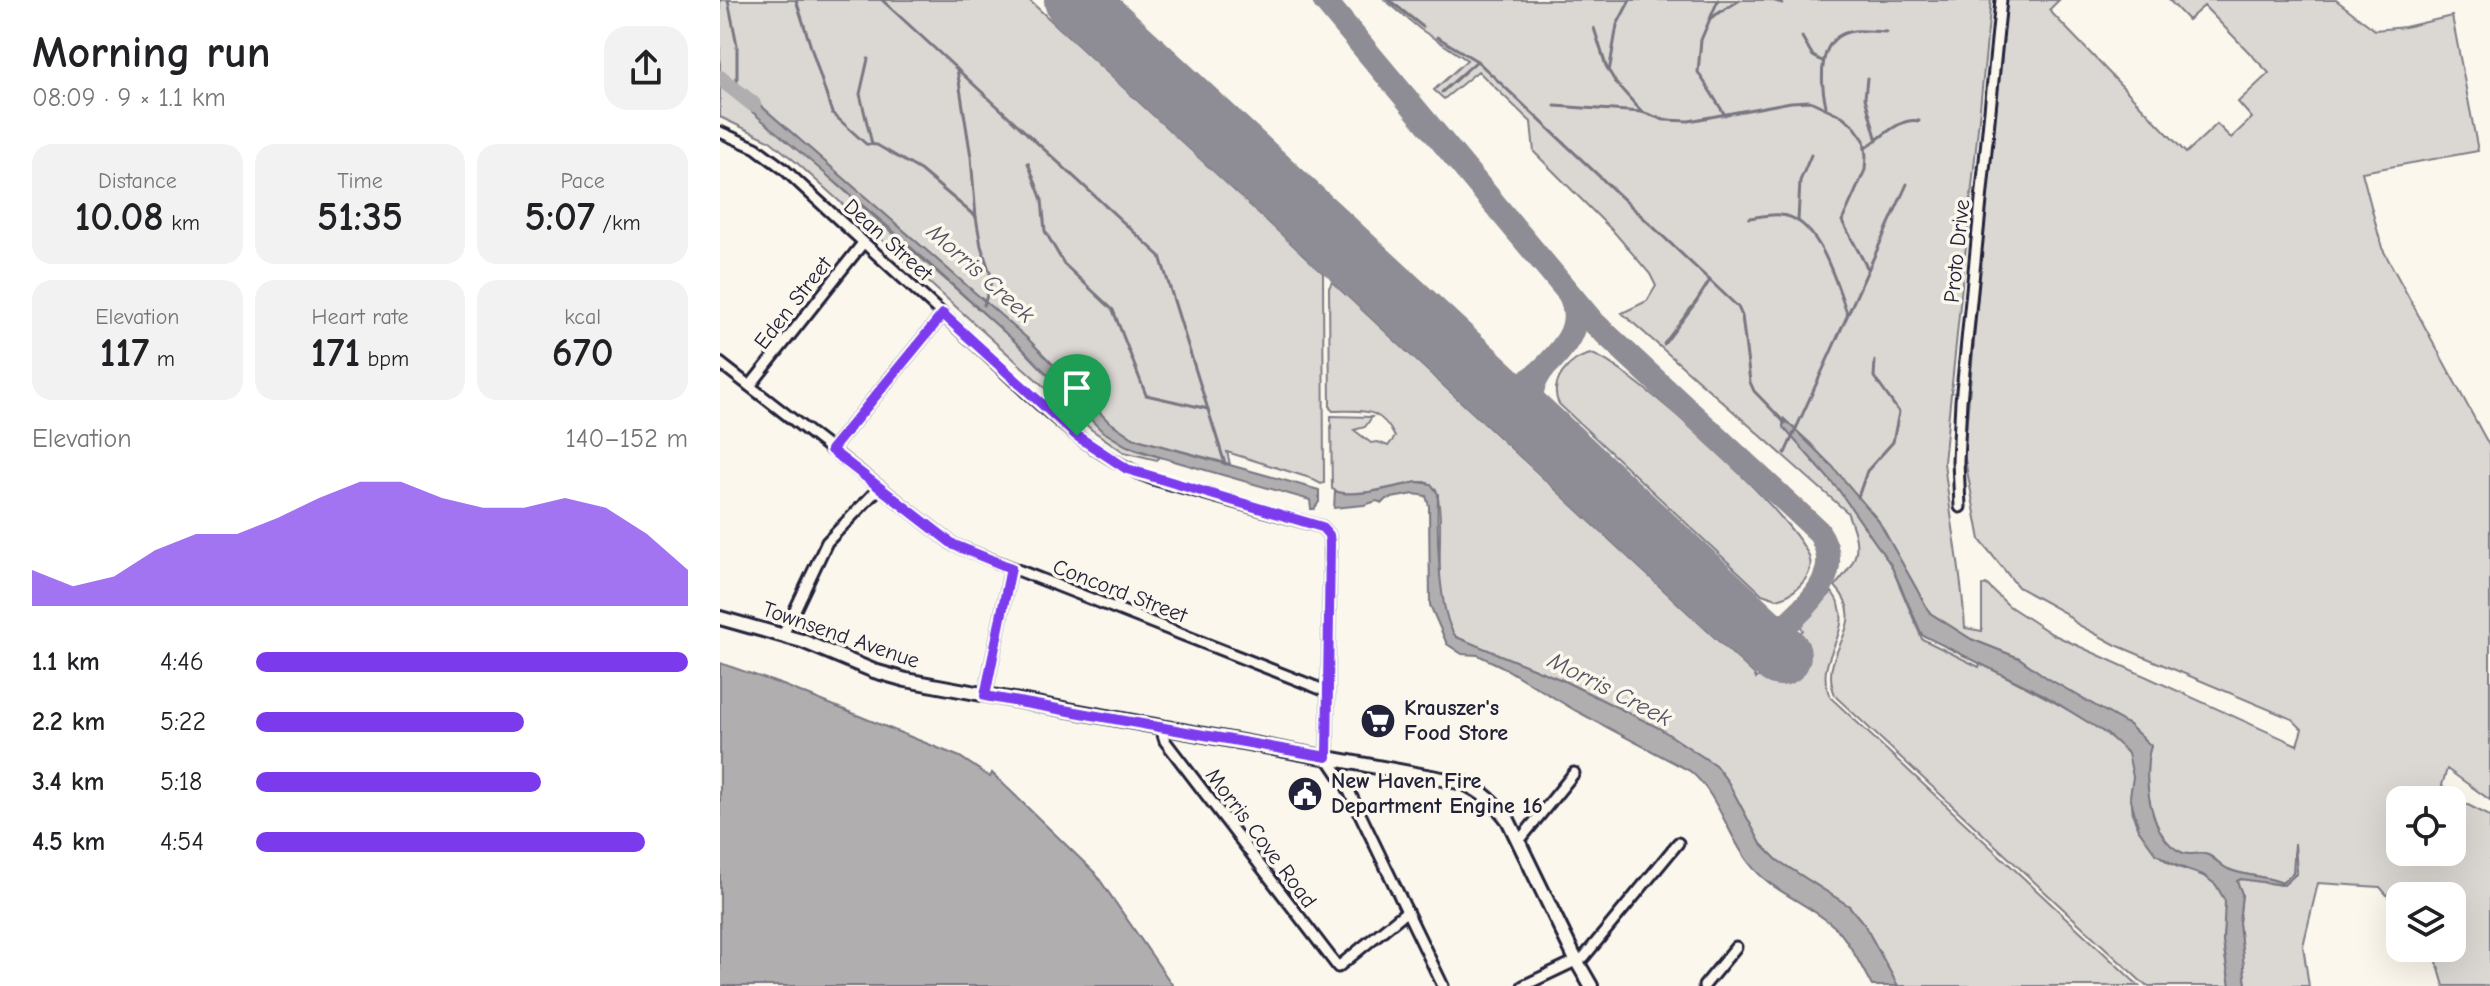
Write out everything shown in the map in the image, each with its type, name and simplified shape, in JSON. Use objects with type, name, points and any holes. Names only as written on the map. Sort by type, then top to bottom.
[{"type":"main road","name":"Townsend Avenue","points":[[720,618],[783,635],[888,675],[985,696],[1464,783],[1494,802],[1519,841],[1591,986]]},
{"type":"street","name":"Proto Drive","points":[[1960,507],[1958,461],[1963,385],[2001,0]]},
{"type":"street","name":"Dean Street","points":[[720,132],[756,148],[784,169],[1077,436],[1127,469],[1322,527],[1329,535],[1330,544],[1330,668],[1326,691]]},
{"type":"street","name":"Eden Street","points":[[750,386],[863,243]]},
{"type":"street","points":[[831,450],[943,314]]},
{"type":"street","name":"Concord Street","points":[[720,363],[954,545],[1326,691]]},
{"type":"street","points":[[783,635],[827,542],[879,488]]},
{"type":"street","points":[[985,696],[1011,568]]},
{"type":"street","points":[[1326,691],[1327,757],[1347,787],[1443,986]]},
{"type":"street","name":"Morris Cove Road","points":[[1161,728],[1165,741],[1338,967],[1407,911]]},
{"type":"street","points":[[1519,841],[1574,773]]},
{"type":"street","points":[[1523,986],[1585,957],[1678,843]]},
{"type":"street","points":[[1704,986],[1736,947]]},
{"type":"shaded area","points":[[720,0],[1029,0],[1323,273],[1324,483],[1227,452],[1230,464],[1133,438],[1108,421],[1029,340],[744,91],[738,92],[1010,337],[1093,422],[1129,447],[1160,457],[1157,460],[1124,452],[1092,430],[796,162],[769,140],[720,117]]},
{"type":"shaded area","points":[[1385,0],[1991,0],[1944,462],[1965,628],[1982,631],[1982,586],[1986,584],[2009,606],[2052,634],[2297,745],[2302,729],[2292,719],[2116,645],[2077,624],[2065,613],[2018,587],[1980,540],[1964,454],[2004,0],[2059,0],[2049,10],[2186,153],[2217,124],[2231,138],[2252,118],[2238,102],[2269,73],[2204,6],[2188,20],[2169,0],[2336,0],[2375,30],[2405,27],[2452,16],[2478,151],[2362,172],[2382,248],[2490,447],[2490,800],[2447,769],[2443,786],[2386,786],[2386,866],[2466,866],[2466,804],[2490,816],[2490,986],[2444,986],[2437,962],[2466,962],[2466,882],[2386,882],[2386,894],[2380,887],[2318,883],[2303,946],[2309,986],[2246,986],[2239,923],[2242,894],[2237,881],[2281,885],[2297,873],[2294,852],[2294,873],[2282,883],[2225,868],[2208,855],[2186,854],[2171,846],[2155,822],[2150,806],[2147,773],[2151,746],[2129,725],[2047,678],[2019,658],[1971,639],[1930,613],[1878,520],[1811,444],[1784,419],[1783,427],[1838,489],[1891,565],[1922,639],[1979,667],[1980,663],[2037,693],[2085,720],[2121,746],[2133,766],[2133,814],[2142,834],[2166,861],[2208,878],[2221,891],[2226,905],[2223,943],[2230,986],[2146,986],[1836,697],[1831,681],[1832,667],[1849,615],[1845,601],[1835,586],[1850,567],[1856,552],[1855,535],[1847,512],[1622,313],[1647,301],[1656,286],[1650,274],[1614,232],[1534,152],[1531,122],[1478,71],[1444,99],[1434,90],[1467,60],[1420,29]]},
{"type":"shaded area","points":[[737,91],[744,91],[1029,340],[1108,421],[1133,438],[1319,490],[1319,502],[1314,509],[1311,509],[1310,500],[1160,457],[1127,446],[1102,431],[1022,348],[893,231],[737,99]]},
{"type":"shaded area","points":[[1332,282],[1756,679],[1803,630],[1800,625],[1832,592],[1840,606],[1841,620],[1826,670],[1831,698],[2139,986],[1898,986],[1864,924],[1849,906],[1777,860],[1761,844],[1728,782],[1715,765],[1659,728],[1562,680],[1456,637],[1447,622],[1442,604],[1436,489],[1427,482],[1418,482],[1369,492],[1342,494],[1332,489],[1331,416],[1372,417],[1365,427],[1354,430],[1371,443],[1388,446],[1395,437],[1377,415],[1362,411],[1333,411],[1330,408],[1329,288]]},
{"type":"shaded area","points":[[1591,354],[1639,384],[1674,413],[1778,514],[1800,541],[1810,560],[1809,573],[1795,590],[1777,599],[1762,594],[1559,404],[1556,396],[1558,380],[1568,366]]},
{"type":"shaded area","points":[[1784,419],[1833,467],[1878,520],[1930,613],[1971,639],[2019,658],[2047,678],[2129,725],[2151,746],[2147,773],[2151,806],[2156,822],[2172,846],[2186,854],[2208,855],[2225,868],[2282,883],[2293,873],[2295,843],[2297,873],[2284,885],[2237,881],[2242,894],[2239,923],[2246,986],[2230,986],[2223,941],[2225,901],[2216,885],[2203,875],[2156,854],[2139,830],[2130,796],[2133,777],[2128,753],[2107,734],[2042,694],[1922,635],[1891,565],[1838,489],[1783,427]]},
{"type":"shaded area","points":[[1418,482],[1431,484],[1438,494],[1442,590],[1445,609],[1456,637],[1562,680],[1659,728],[1715,765],[1728,782],[1761,844],[1777,860],[1849,906],[1864,924],[1898,986],[1872,986],[1837,929],[1758,873],[1741,852],[1708,791],[1690,771],[1576,711],[1501,666],[1478,655],[1462,654],[1447,644],[1430,605],[1429,506],[1426,496],[1414,494],[1386,499],[1382,503],[1377,501],[1334,508],[1335,491],[1364,493]]},
{"type":"shaded area","points":[[720,663],[783,685],[960,757],[990,777],[992,773],[1095,873],[1173,986],[720,986]]},
{"type":"waterway","points":[[728,0],[737,45],[737,91]]},
{"type":"waterway","points":[[796,0],[832,113],[866,144],[877,145],[920,170],[976,217]]},
{"type":"waterway","points":[[882,0],[1160,256],[1225,464]]},
{"type":"waterway","points":[[1389,0],[1423,27]]},
{"type":"waterway","points":[[1609,72],[1617,25],[1630,0]]},
{"type":"waterway","points":[[1718,0],[1701,40],[1698,72],[1725,115]]},
{"type":"waterway","points":[[1709,19],[1740,0]]},
{"type":"waterway","points":[[1772,0],[1782,3]]},
{"type":"waterway","points":[[1594,28],[1606,66],[1616,83],[1642,112],[1664,120],[1689,121],[1810,101],[1842,116],[1854,126],[1864,140],[1865,170],[1842,221],[1868,269]]},
{"type":"waterway","points":[[1826,106],[1822,72],[1827,50],[1833,41],[1842,34],[1854,31],[1887,32]]},
{"type":"waterway","points":[[1437,37],[1477,61],[1738,307],[1742,316],[1750,382],[1754,391],[1785,423]]},
{"type":"waterway","points":[[1802,37],[1813,56],[1822,61]]},
{"type":"waterway","points":[[868,59],[860,94],[872,144]]},
{"type":"waterway","points":[[1442,92],[1477,61]]},
{"type":"waterway","points":[[957,69],[971,157],[976,217],[981,246],[992,279],[984,305]]},
{"type":"waterway","name":"Morris Creek","points":[[720,78],[753,104]]},
{"type":"waterway","points":[[1867,78],[1865,98],[1877,141]]},
{"type":"waterway","points":[[1555,106],[1642,112]]},
{"type":"waterway","points":[[1865,148],[1898,125],[1919,121]]},
{"type":"waterway","points":[[1798,221],[1800,181],[1811,155]]},
{"type":"waterway","points":[[1028,163],[1042,200],[1045,231],[1064,264],[1113,310],[1146,395],[1208,409]]},
{"type":"waterway","points":[[1785,453],[1907,184]]},
{"type":"waterway","points":[[1749,218],[1780,215],[1794,219],[1805,227],[1824,254],[1847,313]]},
{"type":"waterway","points":[[1664,344],[1710,280]]},
{"type":"waterway","points":[[1858,497],[1867,471],[1893,442],[1899,412],[1874,377],[1875,361]]},
{"type":"taxiway","points":[[1324,0],[1593,322],[1818,531],[1826,548],[1828,564],[1824,579],[1806,606],[1767,643]]},
{"type":"taxiway","points":[[1485,381],[1509,385],[1523,383],[1549,363],[1572,332],[1575,315],[1570,295]]},
{"type":"taxiway","points":[[1539,431],[1531,401],[1540,373]]},
{"type":"runway","points":[[1075,0],[1780,655]]},
{"type":"place","name":"Krauszer's Food Store","points":[[1378,721]]},
{"type":"place","name":"New Haven Fire Department Engine 16","points":[[1305,794]]},
{"type":"route","points":[[943,314],[1077,436],[1103,456],[1153,479],[1322,527],[1327,531],[1330,544],[1327,757],[985,696],[1011,568],[954,545],[831,450],[943,314]]}]
